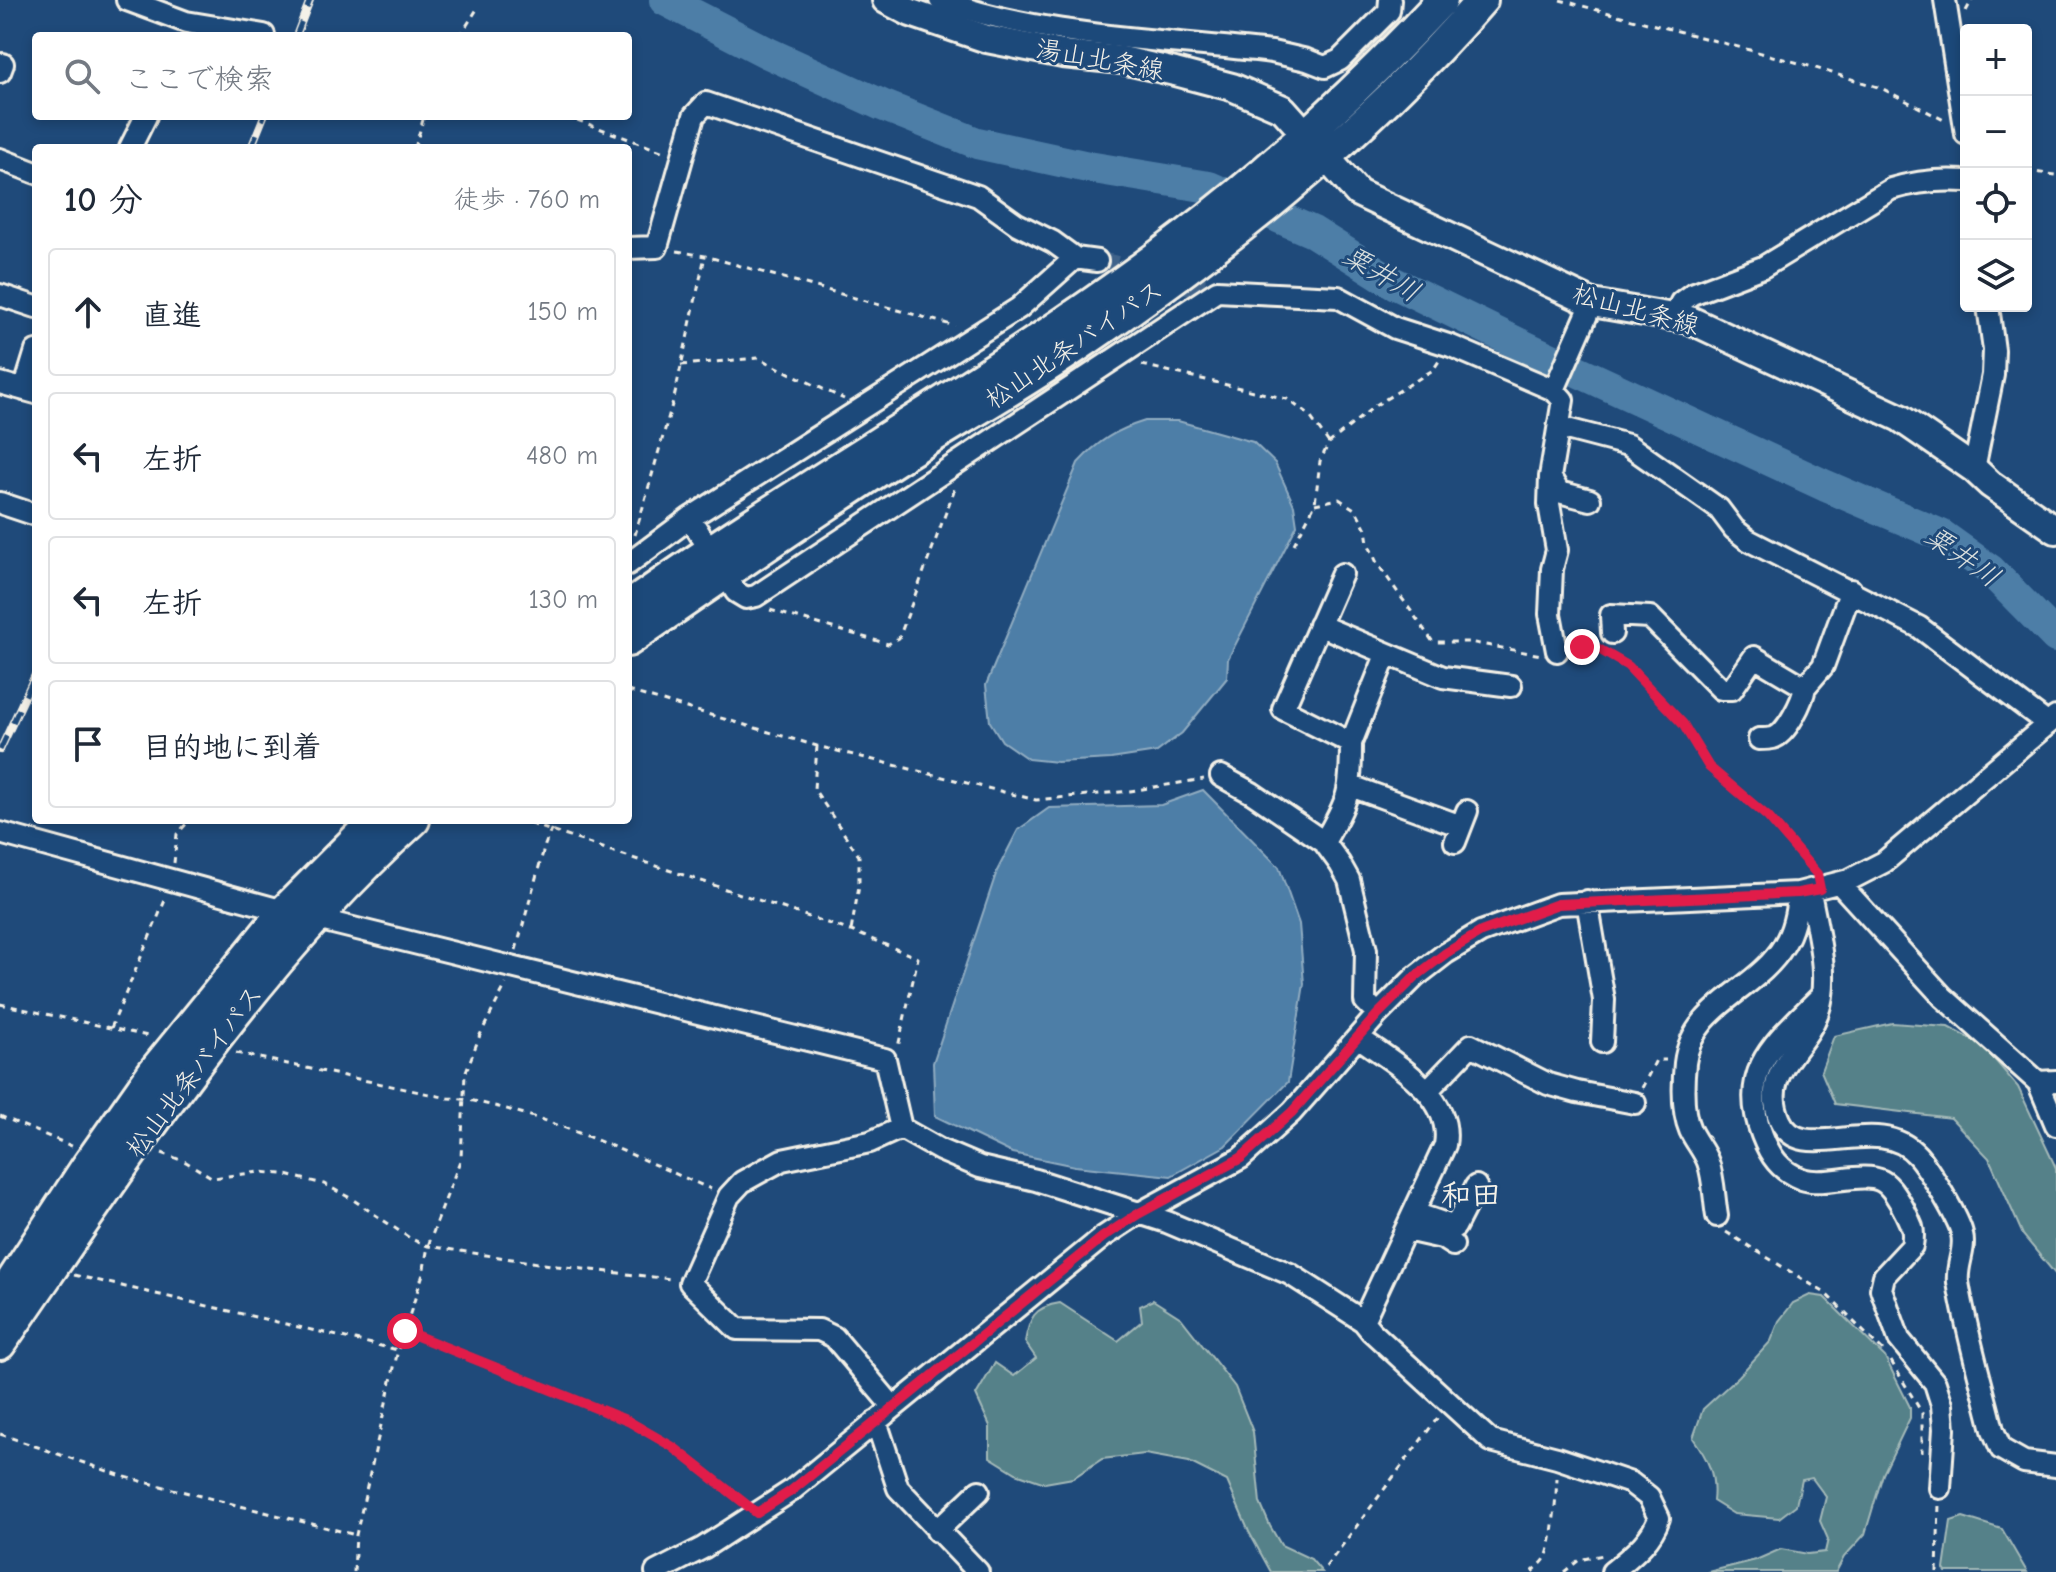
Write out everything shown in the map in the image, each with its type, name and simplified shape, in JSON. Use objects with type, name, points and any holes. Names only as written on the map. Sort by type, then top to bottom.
[{"type":"highway","name":"松山北条バイパス","points":[[632,637],[716,562],[1044,335],[1288,190],[1346,95],[1442,0]]},
{"type":"highway","name":"松山北条バイパス","points":[[1191,248],[1271,165],[1315,145],[1458,27],[1482,0]]},
{"type":"highway","name":"松山北条バイパス","points":[[632,605],[716,562]]},
{"type":"highway","name":"松山北条バイパス","points":[[0,1299],[94,1156],[169,1052],[284,911],[371,824]]},
{"type":"highway","name":"松山北条バイパス","points":[[0,1344],[174,1090],[244,1001],[368,862],[410,824]]},
{"type":"main road","name":"湯山北条線","points":[[886,0],[911,13],[987,39],[1063,54],[1122,60],[1232,87],[1283,109],[1315,145]]},
{"type":"main road","name":"松山北条線","points":[[1315,145],[1358,193],[1592,303],[1690,320],[1900,418],[2056,530]]},
{"type":"street","points":[[127,0],[183,29],[224,32]]},
{"type":"street","points":[[940,0],[973,12],[1034,26],[1272,52],[1325,67],[1346,95]]},
{"type":"street","points":[[1325,67],[1340,60],[1389,11],[1390,0]]},
{"type":"street","points":[[1945,0],[1960,96]]},
{"type":"street","points":[[632,248],[657,247],[694,116],[706,103],[978,196],[1017,224],[1053,242],[1075,258],[1097,261]]},
{"type":"street","points":[[132,144],[144,120]]},
{"type":"street","points":[[0,159],[32,171]]},
{"type":"street","points":[[1674,317],[1681,302],[1692,294],[1763,267],[1891,189],[1936,179],[1960,181]]},
{"type":"street","points":[[632,554],[1019,308],[1075,258]]},
{"type":"street","points":[[690,518],[736,592],[746,598],[756,596],[1133,347],[1212,290],[1338,297],[1395,328],[1451,346],[1555,388],[1563,400],[1550,477],[1549,504],[1557,550],[1552,569],[1550,614],[1557,651]]},
{"type":"street","points":[[0,295],[32,306]]},
{"type":"street","points":[[1555,388],[1592,303]]},
{"type":"street","points":[[1974,469],[1993,375],[1994,350],[1989,312]]},
{"type":"street","points":[[0,383],[30,392]]},
{"type":"street","points":[[656,1572],[684,1566],[791,1491],[1063,1267],[1138,1214],[1241,1158],[1292,1112],[1378,1014],[1415,977],[1446,953],[1481,932],[1558,904],[1817,889],[1884,862],[2052,720],[1919,627],[1748,540],[1734,529],[1719,509],[1628,445],[1559,427]]},
{"type":"street","points":[[1550,477],[1559,492],[1590,500]]},
{"type":"street","points":[[0,503],[32,514]]},
{"type":"street","points":[[1344,583],[1319,625],[1283,709],[1351,743]]},
{"type":"street","points":[[1759,739],[1773,738],[1782,733],[1803,698],[1805,687],[1823,666],[1851,590]]},
{"type":"street","points":[[1612,633],[1611,615],[1650,617],[1721,689],[1732,689],[1754,657],[1805,687]]},
{"type":"street","points":[[1319,625],[1443,677],[1500,689]]},
{"type":"street","points":[[1324,842],[1345,807],[1351,786],[1351,743],[1386,655]]},
{"type":"street","points":[[1221,776],[1252,793],[1324,842],[1349,880],[1366,950],[1365,1001],[1378,1014]]},
{"type":"street","points":[[1351,786],[1461,826]]},
{"type":"street","points":[[0,833],[284,911],[885,1059],[901,1128],[940,1150],[980,1167],[1036,1180],[1167,1222],[1290,1274],[1363,1321],[1491,1441],[1557,1458],[1631,1483],[1649,1497],[1659,1518],[1655,1531],[1612,1572]]},
{"type":"street","points":[[1817,889],[1823,983],[1818,1012],[1775,1082],[1775,1103],[1781,1123],[1792,1136],[1810,1143],[1876,1135],[1899,1141],[1917,1154],[1962,1233],[1958,1280],[1993,1430],[2001,1449],[2024,1462],[2056,1466]]},
{"type":"street","points":[[1717,1216],[1708,1163],[1686,1119],[1685,1061],[1691,1039],[1715,1006],[1737,993],[1761,972],[1784,945],[1797,915],[1817,889]]},
{"type":"street","points":[[1817,889],[2047,1081],[2056,1125]]},
{"type":"street","points":[[1587,901],[1604,1000],[1602,1042]]},
{"type":"street","points":[[1821,996],[1771,1047],[1756,1072],[1754,1114],[1768,1152],[1781,1168],[1804,1180],[1870,1178],[1883,1181],[1911,1226],[1912,1246],[1884,1276],[1881,1289],[1899,1339],[1935,1383],[1942,1405],[1944,1429],[1940,1488]]},
{"type":"street","points":[[1358,1037],[1427,1091],[1448,1130],[1445,1145],[1363,1321]]},
{"type":"street","points":[[1427,1091],[1471,1045],[1548,1084],[1635,1103]]},
{"type":"street","points":[[893,1407],[834,1337],[819,1330],[737,1329],[690,1283],[729,1196],[742,1182],[782,1160],[870,1142],[901,1128]]},
{"type":"street","points":[[1410,1221],[1455,1227],[1476,1186]]},
{"type":"street","points":[[1410,1221],[1453,1245]]},
{"type":"street","points":[[876,1421],[898,1488],[978,1572]]},
{"type":"street","points":[[937,1531],[979,1491]]},
{"type":"path","points":[[1560,0],[1799,63],[1881,88],[1960,129]]},
{"type":"path","points":[[463,32],[479,6]]},
{"type":"path","points":[[416,144],[423,120]]},
{"type":"path","points":[[577,120],[683,159]]},
{"type":"path","points":[[2032,172],[2056,175]]},
{"type":"path","points":[[657,247],[705,256],[945,322],[977,334]]},
{"type":"path","points":[[632,548],[681,365],[705,256]]},
{"type":"path","points":[[1294,544],[1315,504],[1320,461],[1329,443],[1376,405],[1433,370],[1451,346]]},
{"type":"path","points":[[1133,347],[1142,366],[1287,399],[1309,415],[1329,443]]},
{"type":"path","points":[[681,365],[758,358],[861,408]]},
{"type":"path","points":[[746,598],[757,606],[888,644],[894,643],[899,638],[967,458]]},
{"type":"path","points":[[1315,504],[1339,499],[1356,510],[1377,563],[1433,642],[1469,642],[1541,655],[1572,647],[1597,648],[1628,666],[1683,724],[1709,767],[1768,817],[1817,874],[1817,889]]},
{"type":"path","points":[[632,692],[817,746],[1036,800],[1130,791],[1221,776]]},
{"type":"path","points":[[817,746],[814,789],[859,856],[859,886],[851,931]]},
{"type":"path","points":[[111,1028],[161,911],[171,880],[177,834],[186,824]]},
{"type":"path","points":[[531,824],[851,931],[918,958],[896,1055],[885,1059]]},
{"type":"path","points":[[354,1572],[356,1535],[398,1350],[423,1274],[428,1246],[461,1158],[465,1074],[512,969],[554,824]]},
{"type":"path","points":[[0,1004],[151,1035],[169,1052]]},
{"type":"path","points":[[214,1041],[240,1055],[448,1098],[464,1098],[561,1125],[729,1196]]},
{"type":"path","points":[[1635,1103],[1656,1060],[1685,1061]]},
{"type":"path","points":[[0,1116],[94,1156]]},
{"type":"path","points":[[139,1141],[213,1178],[271,1173],[324,1184],[411,1239],[428,1246],[690,1283]]},
{"type":"path","points":[[1717,1216],[1727,1235],[1825,1293],[1887,1355],[1922,1413],[1922,1452],[1940,1488],[1937,1572]]},
{"type":"path","points":[[52,1268],[84,1279],[398,1350]]},
{"type":"path","points":[[405,1331],[628,1421],[673,1447],[757,1513]]},
{"type":"path","points":[[1326,1567],[1449,1403]]},
{"type":"path","points":[[0,1434],[125,1477],[356,1535]]},
{"type":"path","points":[[1532,1572],[1548,1553],[1556,1504],[1557,1458]]},
{"type":"green space","points":[[1892,1023],[1948,1027],[1983,1046],[2018,1087],[2056,1168],[2056,1275],[2023,1235],[1989,1158],[1951,1118],[1835,1104],[1821,1071],[1834,1036]]},
{"type":"green space","points":[[1810,1295],[1824,1297],[1885,1357],[1910,1407],[1910,1418],[1883,1474],[1865,1534],[1844,1557],[1836,1572],[1708,1572],[1756,1560],[1781,1549],[1808,1554],[1825,1552],[1828,1539],[1820,1521],[1826,1497],[1812,1478],[1802,1480],[1796,1505],[1779,1518],[1734,1514],[1713,1501],[1710,1468],[1693,1438],[1703,1409],[1771,1341],[1779,1321],[1793,1303]]},
{"type":"green space","points":[[1153,1300],[1181,1318],[1235,1387],[1253,1432],[1260,1503],[1270,1526],[1281,1545],[1311,1559],[1322,1572],[1271,1572],[1227,1481],[1189,1462],[1145,1454],[1102,1459],[1073,1478],[1045,1483],[1016,1473],[990,1457],[990,1426],[976,1395],[995,1363],[1014,1376],[1036,1358],[1025,1342],[1034,1315],[1044,1307],[1060,1303],[1118,1341],[1142,1321],[1140,1306]]},
{"type":"green space","points":[[1963,1517],[2002,1529],[2027,1572],[1946,1572],[1951,1521]]},
{"type":"water","points":[[1145,421],[1178,421],[1253,442],[1275,463],[1294,505],[1297,525],[1228,659],[1227,678],[1182,733],[1157,752],[1057,762],[1028,759],[1002,741],[990,722],[986,685],[1078,463],[1108,437]]},
{"type":"water","points":[[1203,790],[1279,867],[1299,924],[1304,984],[1288,1082],[1225,1146],[1171,1176],[1075,1166],[1012,1153],[935,1116],[933,1063],[997,871],[1018,830],[1049,808],[1161,805]]},
{"type":"waterway","name":"粟井川","points":[[665,0],[768,53],[882,105],[977,143],[1088,167],[1209,187],[1313,232],[1394,283],[1532,350],[1826,486],[1941,535],[1990,570],[2056,637]]},
{"type":"tunnel","points":[[1097,261],[1207,289]]},
{"type":"railway","points":[[298,32],[310,0]]},
{"type":"railway","points":[[253,144],[262,120]]},
{"type":"railway","points":[[0,750],[32,682]]},
{"type":"district","name":"和田","points":[[1471,1195]]},
{"type":"route","points":[[405,1331],[628,1421],[673,1447],[757,1513],[791,1491],[1103,1237],[1138,1214],[1241,1158],[1292,1112],[1378,1014],[1415,977],[1481,932],[1558,904],[1798,893],[1820,889],[1817,874],[1768,817],[1709,767],[1683,724],[1628,666],[1616,656],[1597,648],[1582,647]]}]
